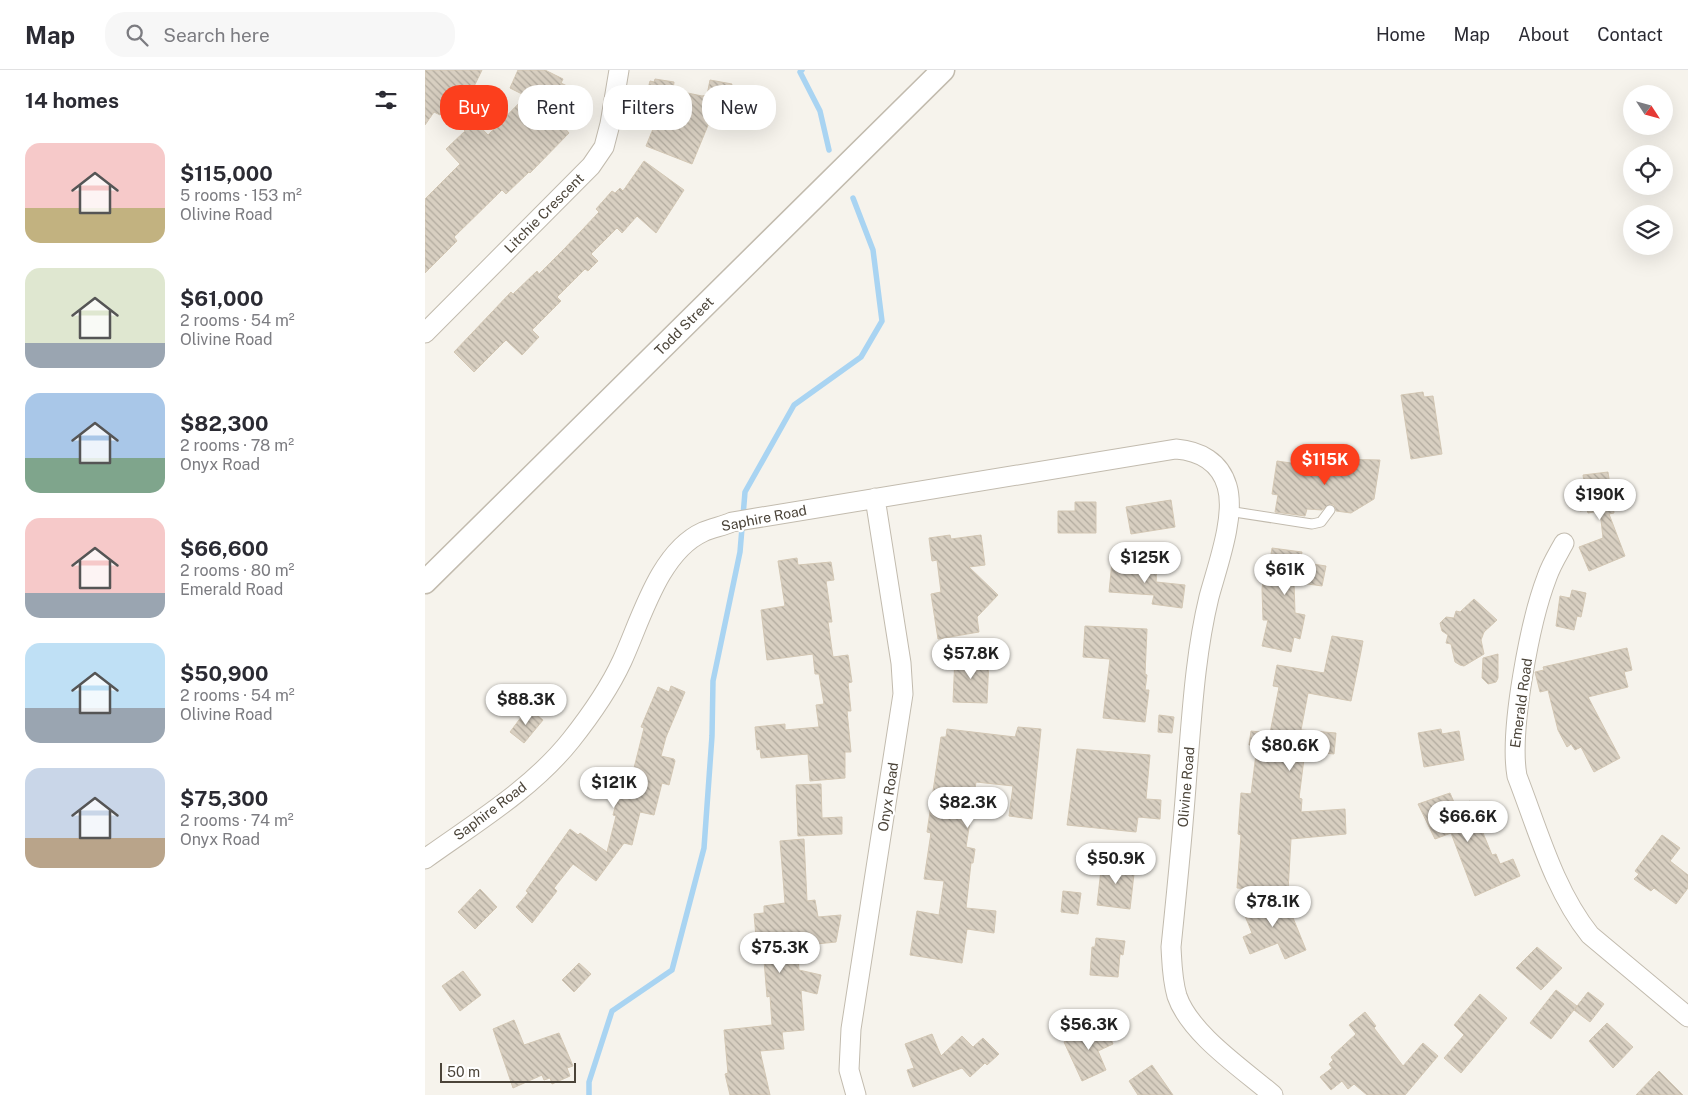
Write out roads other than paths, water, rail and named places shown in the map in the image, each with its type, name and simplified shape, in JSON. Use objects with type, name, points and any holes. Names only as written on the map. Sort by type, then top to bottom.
[{"type":"street","name":"Litchie Crescent","points":[[425,333],[591,166],[604,147],[619,70]]},
{"type":"street","name":"Todd Street","points":[[425,582],[943,70]]},
{"type":"street","name":"Saphire Road","points":[[425,859],[497,808],[551,763],[593,711],[622,662],[646,603],[664,572],[681,548],[702,533],[732,522],[1176,449],[1199,453]]},
{"type":"street","name":"Olivine Road","points":[[1199,453],[1209,459],[1224,476],[1229,499],[1225,534],[1199,646],[1171,947],[1172,975],[1178,998],[1189,1017],[1203,1034],[1273,1095]]},
{"type":"street","name":"Onyx Road","points":[[856,1095],[849,1070],[851,1029],[903,694],[901,663],[875,498]]},
{"type":"street","name":"Emerald Road","points":[[1564,543],[1547,576],[1526,661],[1514,757],[1517,776],[1565,899],[1577,919],[1590,935],[1688,1017]]},
{"type":"lane","points":[[1228,510],[1312,524],[1321,522],[1330,510]]},
{"type":"waterway","points":[[802,70],[800,72],[820,111],[829,150]]},
{"type":"waterway","points":[[589,1095],[589,1082],[612,1011],[672,970],[704,848],[712,736],[713,681],[740,552],[745,492],[794,405],[861,357],[882,321],[873,250],[853,198]]}]
